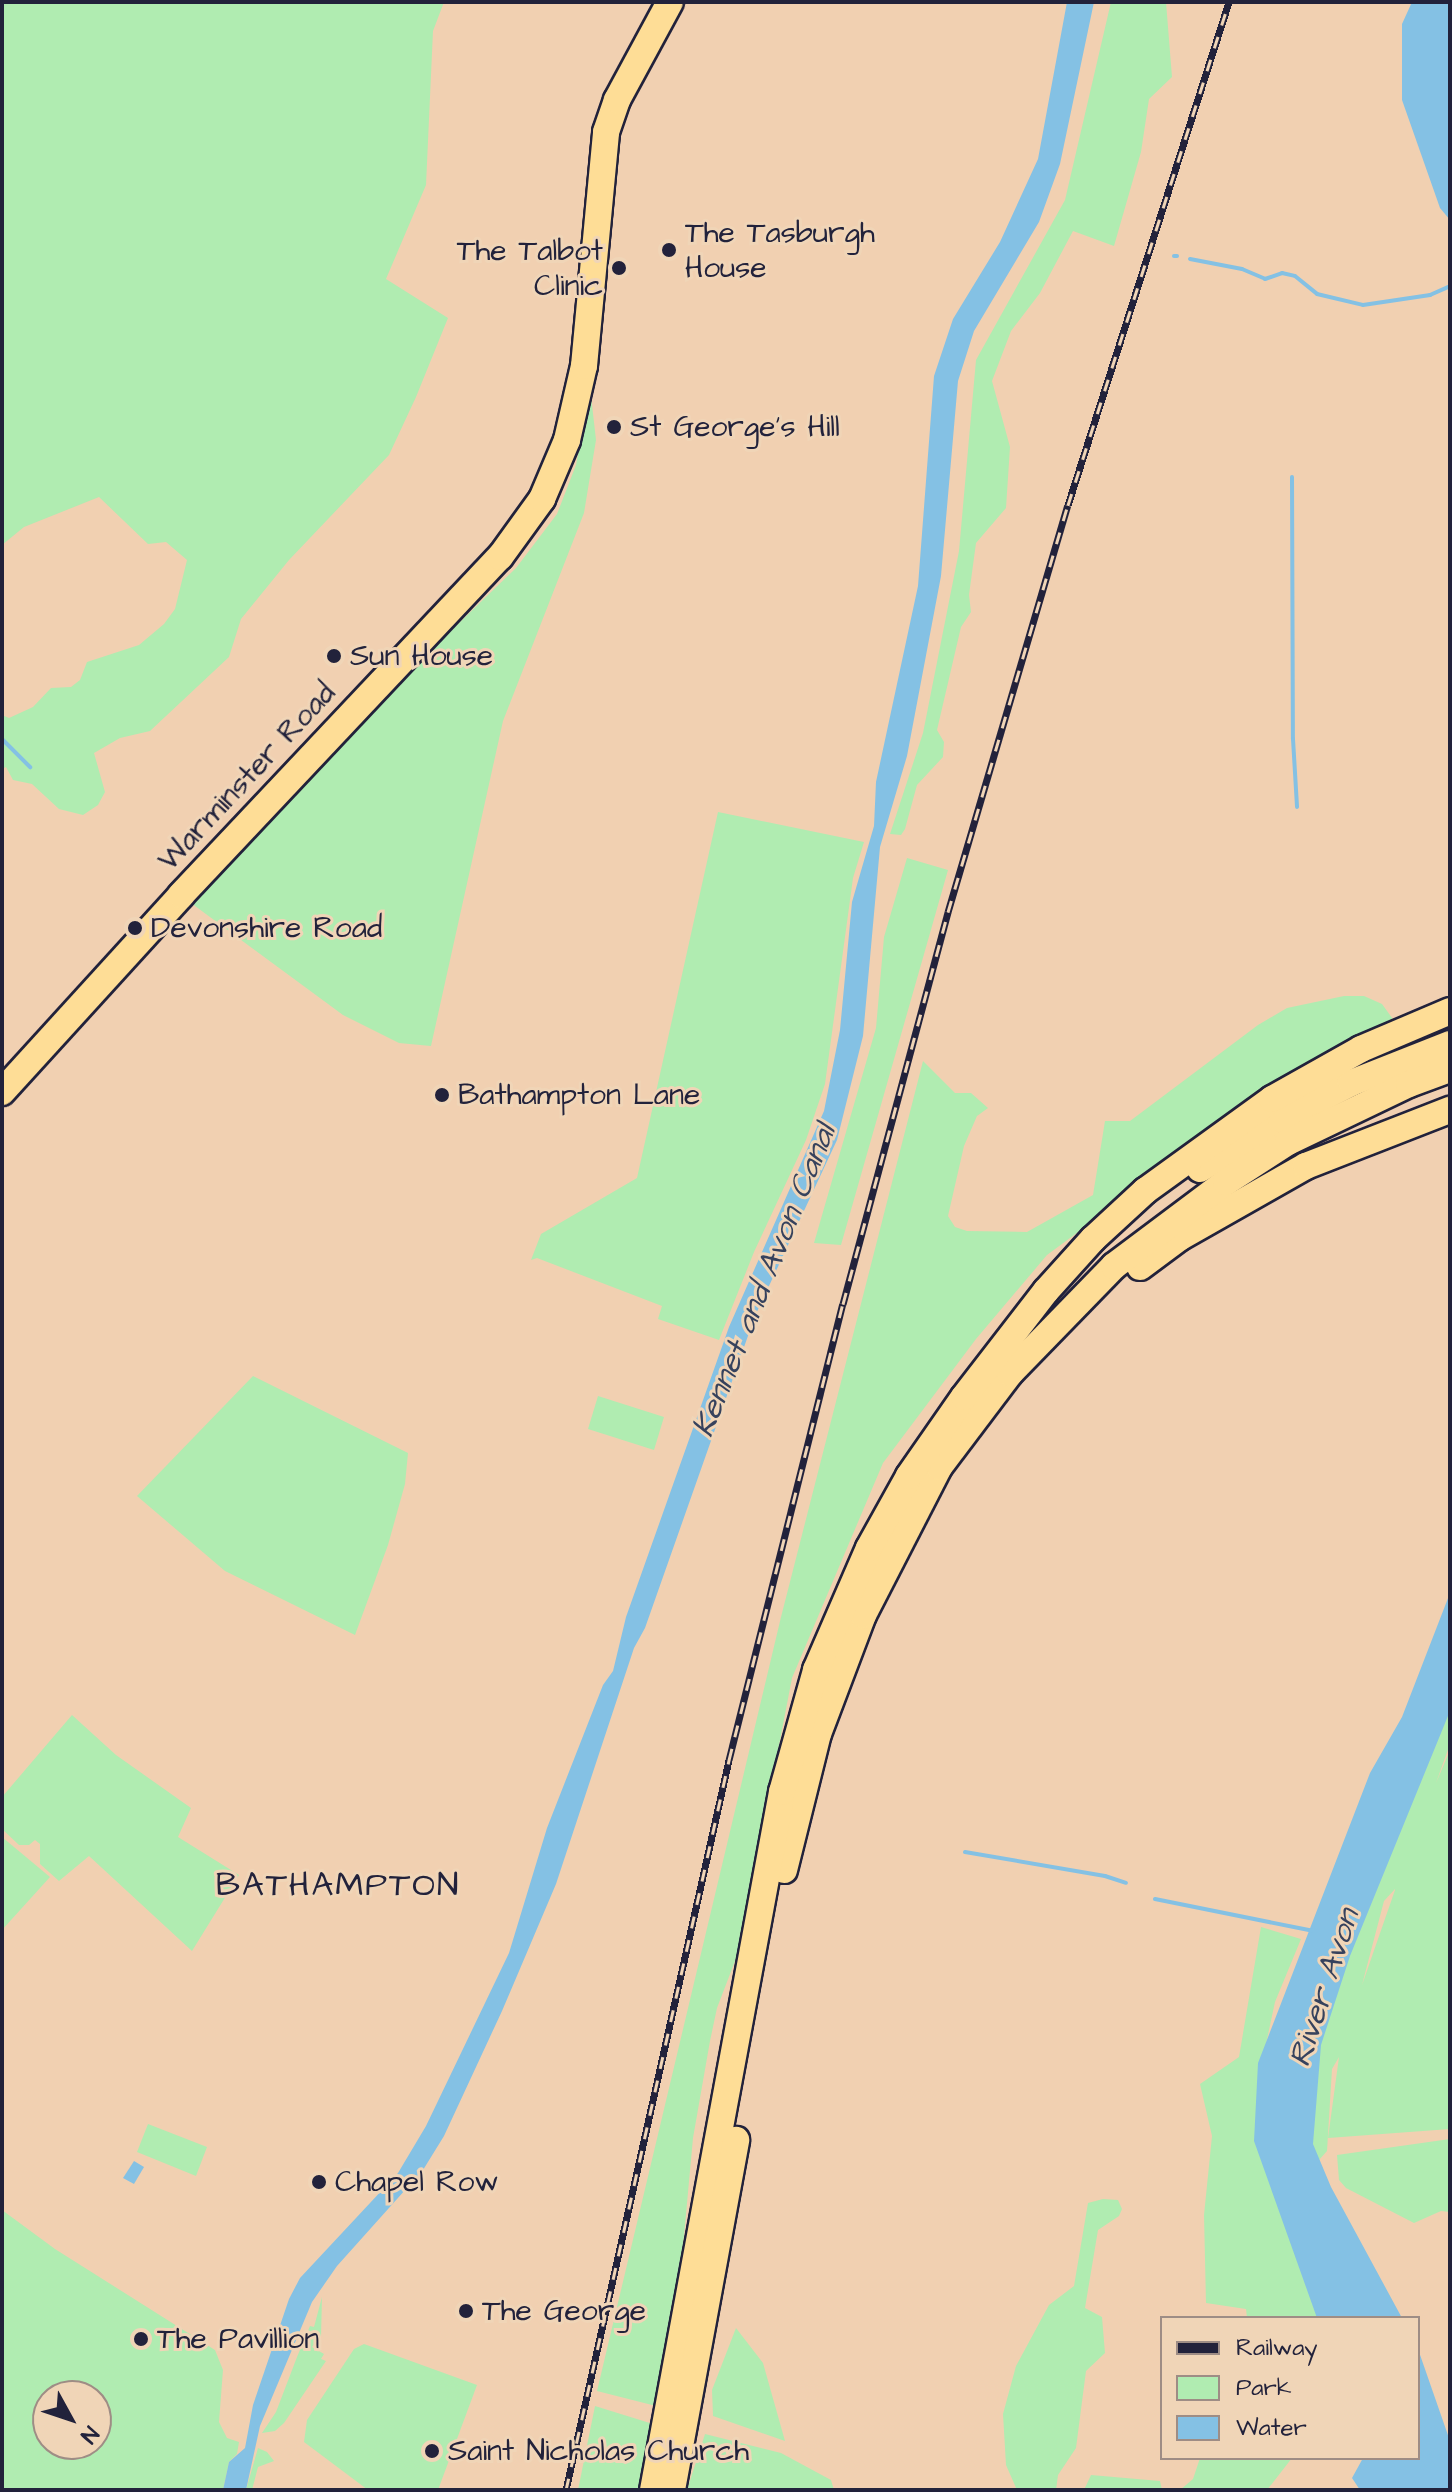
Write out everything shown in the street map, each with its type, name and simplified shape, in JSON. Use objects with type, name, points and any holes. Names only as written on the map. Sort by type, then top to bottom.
[{"type":"highway","name":"Warminster Road","points":[[2,1092],[350,713],[500,557],[542,499],[567,440],[584,366],[606,132],[617,100],[670,2]]},
{"type":"highway","points":[[653,2490],[782,1792],[801,1720],[830,1634],[869,1548],[909,1476],[992,1359],[1093,1239],[1145,1191],[1272,1099],[1361,1049],[1450,1011]]},
{"type":"highway","points":[[992,1359],[1096,1251],[1162,1196],[1268,1126],[1351,1083],[1450,1044]]},
{"type":"highway","points":[[672,2490],[784,1870],[801,1794],[818,1734],[853,1639],[918,1503],[966,1429],[1039,1341],[1114,1266],[1226,1182],[1288,1142],[1344,1114],[1450,1069]]},
{"type":"highway","points":[[907,1528],[994,1405],[1089,1309],[1179,1238],[1238,1202],[1335,1153],[1450,1110]]},
{"type":"green space","points":[[2,2],[444,2],[433,31],[426,185],[386,279],[448,318],[416,397],[389,455],[289,560],[241,619],[229,657],[150,731],[120,738],[94,753],[105,792],[98,805],[83,815],[59,809],[32,784],[13,780],[6,767],[2,769],[2,715],[9,718],[33,707],[51,688],[71,687],[80,680],[87,662],[139,645],[164,624],[175,609],[187,560],[166,542],[148,544],[99,497],[24,527],[2,545]]},
{"type":"green space","points":[[1111,2],[1166,2],[1172,77],[1149,99],[1141,152],[1114,246],[1073,231],[1040,293],[1011,331],[992,381],[1010,447],[1006,508],[976,543],[969,595],[971,612],[961,627],[937,730],[944,742],[943,757],[917,785],[901,835],[890,834],[923,733],[959,551],[976,360],[1065,200]]},
{"type":"green space","points":[[590,387],[596,440],[584,513],[503,721],[431,1046],[399,1043],[343,1015],[191,903],[407,673],[516,568],[557,514],[576,465]]},
{"type":"green space","points":[[718,812],[864,842],[853,878],[825,1084],[806,1140],[754,1252],[719,1340],[658,1319],[662,1306],[537,1258],[531,1260],[541,1234],[637,1178]]},
{"type":"green space","points":[[907,858],[948,870],[841,1245],[814,1243],[876,1028],[884,937]]},
{"type":"green space","points":[[1344,996],[1364,996],[1382,1004],[1395,1022],[1243,1104],[1178,1149],[1116,1204],[1047,1255],[976,1339],[883,1463],[792,1678],[740,1948],[717,2008],[710,2041],[693,2138],[675,2334],[660,2407],[597,2391],[781,1617],[923,1061],[955,1093],[971,1093],[988,1108],[977,1116],[964,1146],[948,1216],[955,1227],[967,1231],[1027,1232],[1093,1195],[1105,1121],[1130,1121],[1258,1025],[1287,1008]]},
{"type":"green space","points":[[253,1376],[408,1453],[405,1484],[388,1545],[355,1635],[225,1571],[137,1496]]},
{"type":"green space","points":[[598,1396],[664,1417],[654,1450],[588,1429]]},
{"type":"green space","points":[[1450,1694],[1450,1744],[1436,1783],[1450,1750],[1450,2129],[1328,2138],[1339,2057],[1332,2069],[1327,2151],[1311,2169],[1316,2029]],"holes":[[[1395,1889],[1362,1985],[1384,1901]]]},
{"type":"green space","points":[[72,1715],[116,1755],[191,1808],[178,1837],[239,1875],[192,1951],[89,1856],[59,1881],[40,1864],[40,1844],[35,1840],[29,1845],[19,1845],[2,1829],[2,1797]]},
{"type":"green space","points":[[2,1837],[50,1877],[2,1930]]},
{"type":"green space","points":[[1261,1927],[1301,1939],[1275,2002],[1263,2058],[1333,2316],[1247,2316],[1246,2309],[1206,2303],[1204,2215],[1212,2136],[1200,2084],[1239,2057]]},
{"type":"green space","points":[[148,2124],[207,2147],[196,2176],[137,2152]]},
{"type":"green space","points":[[1450,2139],[1450,2212],[1441,2211],[1414,2223],[1346,2188],[1339,2180],[1337,2155]]},
{"type":"green space","points":[[1103,2199],[1118,2200],[1122,2209],[1119,2216],[1098,2230],[1085,2308],[1102,2317],[1105,2353],[1086,2371],[1076,2448],[1058,2475],[1056,2490],[1017,2490],[1006,2465],[1003,2414],[1016,2366],[1049,2305],[1074,2286],[1088,2203]]},
{"type":"green space","points":[[2,2210],[55,2249],[215,2350],[223,2370],[219,2422],[227,2438],[239,2442],[237,2454],[229,2462],[223,2490],[2,2490]]},
{"type":"green space","points":[[322,2297],[321,2337],[312,2347],[324,2354],[321,2359],[326,2361],[284,2423],[275,2431],[262,2433],[276,2412],[310,2326],[314,2327]]},
{"type":"green space","points":[[736,2328],[763,2363],[785,2441],[713,2416],[712,2390]]},
{"type":"green space","points":[[364,2344],[477,2385],[438,2490],[368,2490],[304,2442],[307,2420],[354,2349]]},
{"type":"green space","points":[[595,2406],[653,2424],[641,2490],[578,2490]]},
{"type":"green space","points":[[705,2434],[781,2453],[831,2480],[834,2490],[687,2490]]},
{"type":"green space","points":[[258,2448],[267,2452],[274,2461],[258,2467],[252,2490],[246,2490]]},
{"type":"green space","points":[[1199,2460],[1290,2460],[1267,2490],[1180,2490],[1193,2479]]},
{"type":"green space","points":[[1091,2475],[1160,2481],[1162,2490],[1084,2490]]},
{"type":"water","name":"Kennet and Avon Canal","points":[[1067,2],[1094,2],[1060,164],[1039,222],[974,331],[958,381],[941,576],[907,756],[880,847],[863,1036],[837,1140],[755,1316],[645,1628],[634,1648],[556,1884],[502,2011],[444,2136],[423,2170],[337,2266],[312,2302],[260,2426],[246,2490],[223,2490],[229,2462],[245,2448],[253,2405],[289,2299],[300,2278],[398,2173],[426,2126],[509,1953],[547,1828],[603,1685],[613,1671],[626,1617],[729,1327],[824,1111],[840,1030],[852,902],[874,826],[876,782],[918,586],[934,376],[953,319],[1000,242],[1038,159]]},
{"type":"water","points":[[1412,2],[1450,2],[1450,220],[1440,208],[1402,100],[1402,24]]},
{"type":"water","name":"River Avon","points":[[1450,1593],[1450,1711],[1350,1956],[1321,2045],[1313,2144],[1331,2187],[1401,2316],[1316,2316],[1254,2141],[1258,2063],[1370,1773],[1402,1717]]},
{"type":"water","points":[[134,2161],[144,2167],[134,2184],[123,2178]]},
{"type":"water","points":[[1420,2355],[1450,2441],[1450,2490],[1360,2490],[1352,2478],[1362,2460],[1420,2460]]},
{"type":"waterway","points":[[1190,259],[1242,269],[1265,279],[1282,273],[1295,276],[1317,294],[1363,305],[1430,295],[1450,286]]},
{"type":"waterway","points":[[1292,477],[1293,739],[1297,807]]},
{"type":"waterway","points":[[2,739],[30,767]]},
{"type":"waterway","points":[[965,1852],[1105,1876],[1126,1883]]},
{"type":"waterway","name":"River Avon","points":[[1155,1899],[1314,1931]]},
{"type":"railway","points":[[566,2490],[729,1760],[843,1304],[948,912],[1068,505],[1229,2]]},
{"type":"place","name":"The Tasburgh House","points":[[669,250]]},
{"type":"place","name":"The Talbot Clinic","points":[[619,268]]},
{"type":"place","name":"St George's Hill","points":[[614,427]]},
{"type":"place","name":"Sun House","points":[[334,656]]},
{"type":"place","name":"Devonshire Road","points":[[135,928]]},
{"type":"place","name":"Bathampton Lane","points":[[442,1095]]},
{"type":"place","name":"Chapel Row","points":[[319,2182]]},
{"type":"place","name":"The George","points":[[466,2311]]},
{"type":"place","name":"The Pavillion","points":[[141,2339]]},
{"type":"place","name":"Saint Nicholas Church","points":[[432,2451]]},
{"type":"district","name":"BATHAMPTON","points":[[338,1886]]}]
